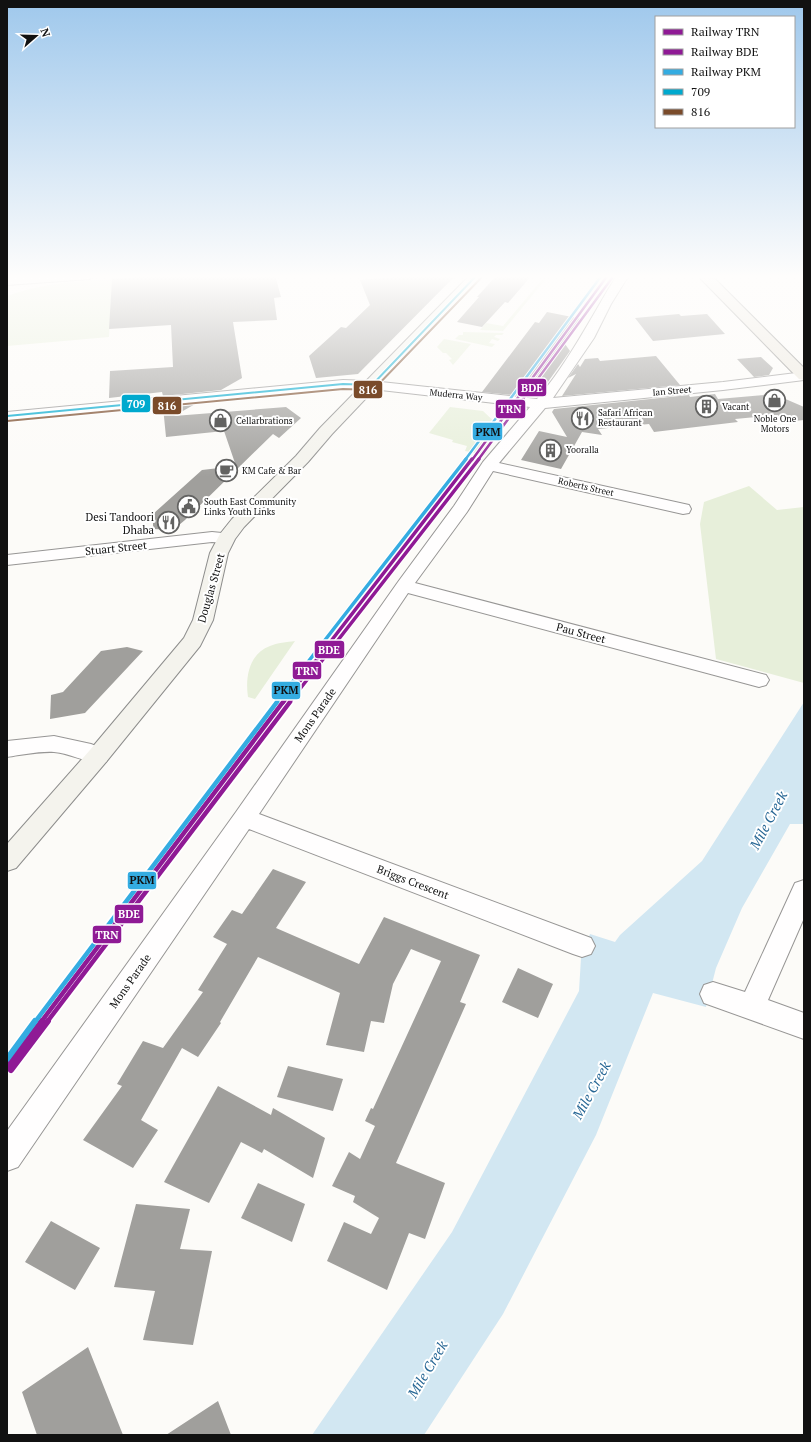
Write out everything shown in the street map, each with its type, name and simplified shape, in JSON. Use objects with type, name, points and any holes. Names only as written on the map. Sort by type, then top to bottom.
[{"type":"main road","name":"Douglas Street","points":[[7,861],[98,756],[193,641],[203,620],[219,553],[226,538],[242,519],[302,459],[326,431],[372,386],[413,342]]},
{"type":"main road","points":[[770,342],[804,376]]},
{"type":"street","name":"Mons Parade","points":[[7,1156],[244,818],[404,586],[461,508],[489,465],[550,393],[584,342]]},
{"type":"street","name":"Ian Street","points":[[540,404],[723,386],[804,376]]},
{"type":"street","name":"Muderra Way","points":[[7,416],[343,384],[540,404]]},
{"type":"street","name":"Roberts Street","points":[[489,465],[684,509]]},
{"type":"street","name":"Stuart Street","points":[[7,560],[208,538],[226,538]]},
{"type":"street","name":"Pau Street","points":[[404,586],[759,680]]},
{"type":"street","points":[[7,749],[54,744],[83,750],[98,756]]},
{"type":"street","name":"Briggs Crescent","points":[[244,818],[582,946]]},
{"type":"street","points":[[752,1007],[804,890]]},
{"type":"street","points":[[713,994],[804,1026]]},
{"type":"green space","points":[[7,342],[49,342],[7,346]]},
{"type":"green space","points":[[441,342],[471,344],[453,365],[449,360],[452,359],[437,347]]},
{"type":"green space","points":[[470,342],[490,342],[495,344],[492,347]]},
{"type":"green space","points":[[450,407],[483,411],[502,429],[485,455],[465,451],[467,446],[429,433]]},
{"type":"green space","points":[[749,486],[777,510],[804,507],[804,683],[716,659],[700,524],[704,502]]},
{"type":"green space","points":[[295,641],[255,699],[248,697],[248,674],[253,660],[257,655],[273,645]]},
{"type":"water","name":"Mile Creek","points":[[804,702],[804,824],[790,824],[742,908],[716,968],[706,1007],[653,993],[596,1135],[503,1314],[424,1435],[312,1435],[452,1232],[579,991],[581,958],[590,934],[615,942],[620,935],[702,861]]},
{"type":"building","points":[[172,342],[236,342],[242,378],[221,390],[163,396],[162,392],[109,398],[110,371],[173,367]]},
{"type":"building","points":[[324,342],[389,342],[358,374],[316,378],[309,356]]},
{"type":"building","points":[[520,342],[566,342],[565,344],[570,351],[540,393],[532,397],[482,392]]},
{"type":"building","points":[[656,356],[680,385],[562,396],[576,374],[568,378],[578,364],[580,367],[585,359],[598,358],[600,361]]},
{"type":"building","points":[[761,357],[773,368],[769,375],[754,377],[737,359]]},
{"type":"building","points":[[715,394],[718,399],[774,394],[804,407],[804,420],[784,422],[778,415],[735,419],[738,422],[654,432],[649,424],[598,429],[602,435],[582,432],[561,469],[521,460],[539,431],[567,437],[552,412],[554,409],[689,395],[690,397]]},
{"type":"building","points":[[197,403],[174,416],[286,407],[301,418],[279,438],[273,434],[173,530],[153,529],[153,514],[202,470],[236,466],[224,431],[166,437],[163,407]]},
{"type":"building","points":[[127,647],[143,651],[85,713],[50,719],[51,695],[63,692],[101,651]]},
{"type":"building","points":[[273,869],[306,882],[276,928],[359,964],[384,917],[480,955],[460,1002],[466,1004],[396,1163],[445,1183],[425,1239],[409,1233],[387,1290],[327,1261],[344,1222],[371,1234],[379,1218],[353,1202],[355,1196],[332,1186],[349,1152],[360,1159],[375,1126],[365,1121],[371,1108],[373,1109],[441,961],[411,949],[393,984],[384,1023],[371,1021],[364,1052],[326,1045],[340,993],[258,957],[220,1022],[221,1023],[198,1057],[182,1048],[141,1120],[158,1130],[133,1168],[83,1140],[122,1086],[117,1084],[143,1041],[163,1048],[203,992],[198,990],[227,944],[213,937],[232,910],[242,914]]},
{"type":"building","points":[[518,968],[553,984],[538,1018],[502,1002]]},
{"type":"building","points":[[288,1066],[343,1079],[333,1111],[277,1097]]},
{"type":"building","points":[[218,1086],[271,1115],[273,1108],[325,1138],[313,1178],[264,1149],[262,1153],[241,1142],[209,1203],[164,1182]]},
{"type":"building","points":[[258,1183],[305,1204],[292,1242],[241,1218]]},
{"type":"building","points":[[136,1204],[190,1209],[180,1249],[212,1251],[193,1345],[143,1340],[155,1291],[114,1287]]},
{"type":"building","points":[[51,1221],[100,1248],[75,1290],[25,1262]]},
{"type":"building","points":[[88,1347],[123,1435],[37,1435],[22,1392]]},
{"type":"building","points":[[218,1401],[231,1435],[166,1435]]},
{"type":"rail line","name":"PKM","points":[[7,1059],[318,648],[489,430],[553,342]]},
{"type":"rail line","name":"TRN","points":[[7,1067],[322,651],[493,433],[559,342]]},
{"type":"rail line","name":"BDE","points":[[11,1070],[326,654],[497,436],[565,342]]},
{"type":"transit line","name":"709","points":[[7,416],[343,384],[372,385],[413,342]]},
{"type":"transit line","name":"816","points":[[7,421],[343,389],[373,390],[419,342]]},
{"type":"place","name":"Noble One Motors","points":[[775,400]]},
{"type":"place","name":"Vacant","points":[[706,407]]},
{"type":"place","name":"Safari African Restaurant","points":[[582,418]]},
{"type":"place","name":"Cellarbrations","points":[[221,421]]},
{"type":"place","name":"Yooralla","points":[[550,450]]},
{"type":"place","name":"KM Cafe & Bar","points":[[227,471]]},
{"type":"place","name":"South East Community Links Youth Links","points":[[189,507]]},
{"type":"place","name":"Desi Tandoori Dhaba","points":[[169,523]]}]
